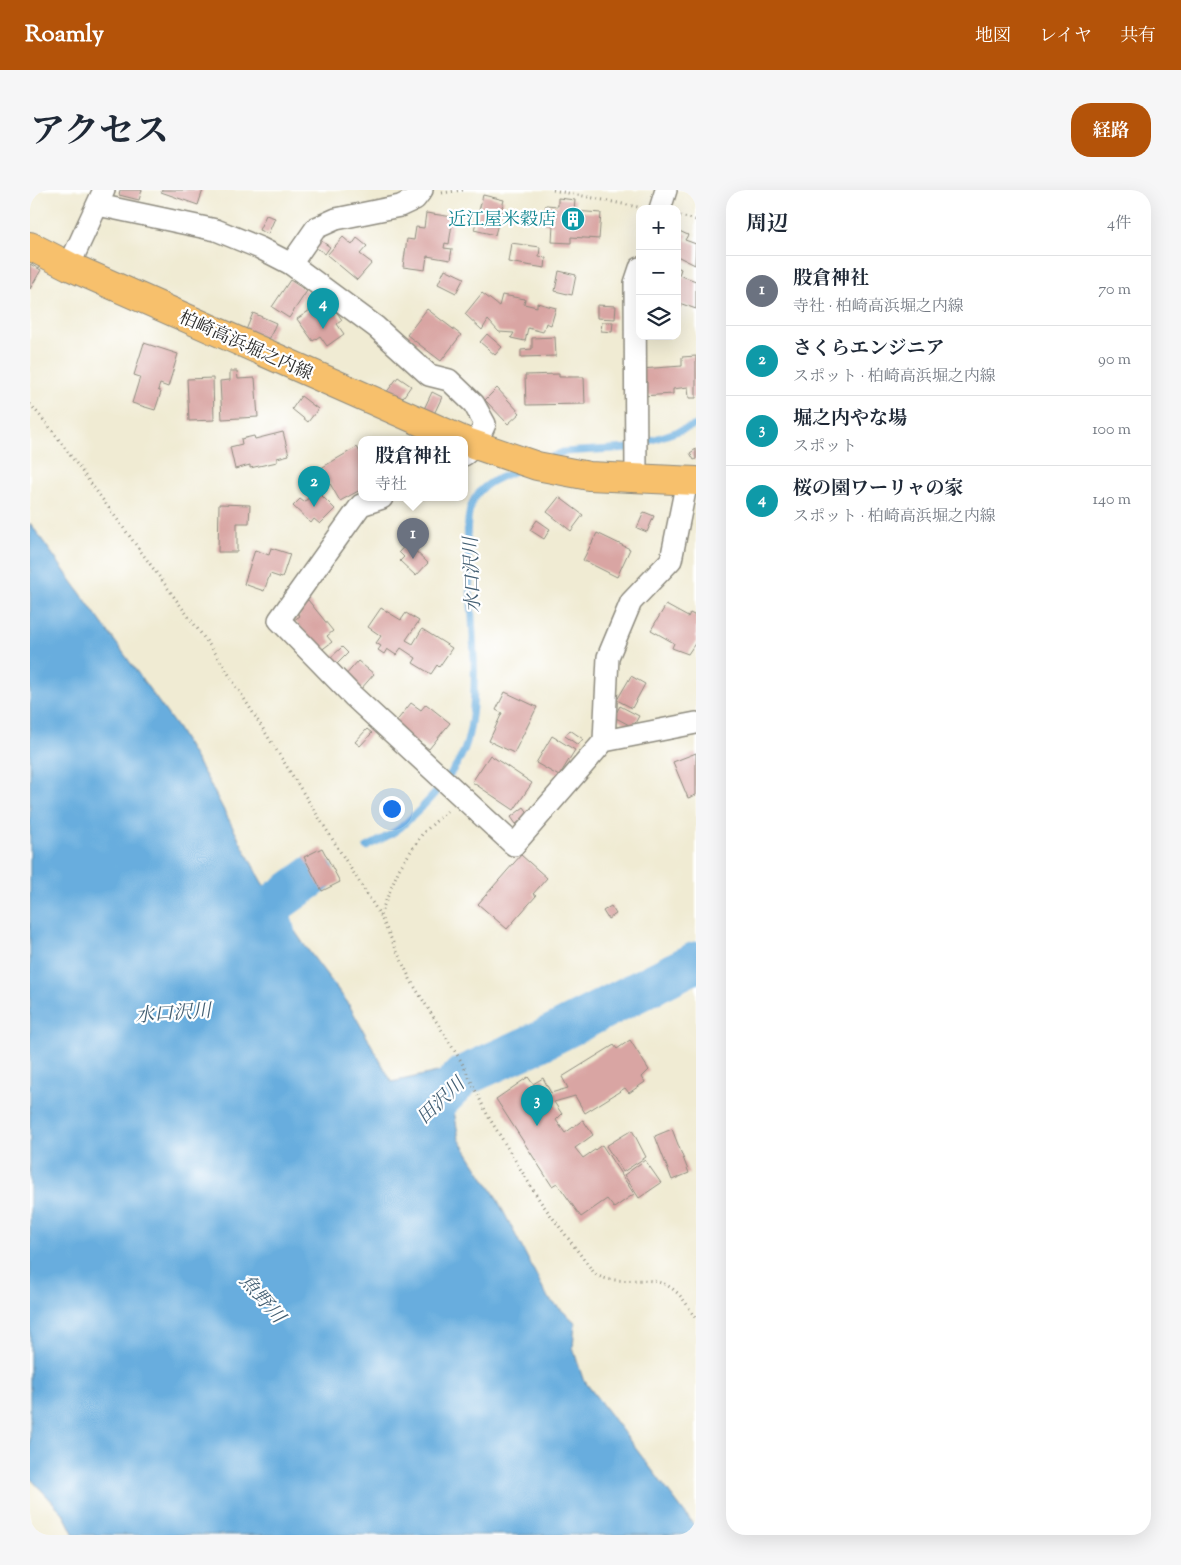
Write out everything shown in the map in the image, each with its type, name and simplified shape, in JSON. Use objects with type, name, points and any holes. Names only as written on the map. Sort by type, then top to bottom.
[{"type":"main road","name":"柏崎高浜堀之内線","points":[[30,246],[69,266],[445,436]]},
{"type":"main road","name":"柏崎高浜堀之内線","points":[[468,446],[537,466],[590,476],[692,481]]},
{"type":"street","points":[[291,264],[316,228],[336,219],[400,206],[415,199],[422,190]]},
{"type":"street","points":[[661,205],[666,190]]},
{"type":"street","points":[[69,266],[101,197],[216,230],[260,248],[291,264],[376,327],[429,375],[449,380],[474,404],[485,424],[468,445]]},
{"type":"street","points":[[636,280],[636,478]]},
{"type":"street","points":[[604,741],[608,657],[631,602],[671,560],[692,481]]},
{"type":"street","points":[[373,501],[361,505],[279,620],[353,696],[514,845],[604,741],[696,722]]},
{"type":"path","points":[[553,190],[636,207]]},
{"type":"path","points":[[681,216],[696,220]]},
{"type":"path","points":[[30,404],[48,425],[216,654],[380,915],[411,981],[461,1061],[488,1116],[540,1201],[595,1274],[605,1281],[662,1282],[676,1291],[696,1319]]},
{"type":"path","points":[[380,915],[399,869],[423,833],[462,798]]},
{"type":"water","name":"魚野川","points":[[30,523],[178,729],[208,780],[261,881],[305,946],[348,1003],[392,1082],[451,1069],[462,1090],[453,1105],[459,1139],[495,1195],[548,1298],[575,1322],[573,1348],[583,1379],[696,1528],[696,1535],[74,1535],[63,1513],[30,1478]]},
{"type":"building","points":[[120,190],[142,190],[139,200],[119,195]]},
{"type":"building","points":[[162,190],[203,190],[198,205],[161,192]]},
{"type":"building","points":[[483,195],[504,200],[495,235],[474,230]]},
{"type":"building","name":"近江屋米穀店","points":[[558,198],[575,200],[574,211],[601,213],[599,239],[571,237],[571,243],[552,242],[553,225],[544,224],[546,205],[558,206]]},
{"type":"building","points":[[426,213],[453,217],[449,244],[445,243],[444,248],[452,249],[450,260],[427,256],[425,270],[403,267],[407,239],[414,240],[416,227],[424,228]]},
{"type":"building","points":[[266,215],[275,218],[268,234],[259,230]]},
{"type":"building","points":[[681,232],[688,235],[685,240],[696,244],[695,265],[681,258]]},
{"type":"building","points":[[343,237],[352,245],[357,238],[367,246],[360,254],[372,263],[357,280],[327,255]]},
{"type":"building","points":[[320,240],[330,247],[325,254],[314,246]]},
{"type":"building","points":[[511,243],[540,247],[539,257],[546,258],[545,268],[508,262]]},
{"type":"building","points":[[30,264],[41,270],[30,289]]},
{"type":"building","points":[[445,269],[464,278],[456,293],[438,284]]},
{"type":"building","points":[[559,271],[576,275],[572,295],[555,291]]},
{"type":"building","points":[[681,276],[696,281],[696,309],[682,304],[681,307]]},
{"type":"building","points":[[290,280],[307,291],[289,318],[272,307]]},
{"type":"building","points":[[482,293],[499,306],[502,295],[525,299],[524,304],[537,307],[537,303],[556,308],[551,325],[546,323],[543,332],[528,328],[525,341],[511,338],[514,333],[499,332],[488,320],[482,330],[465,314]]},
{"type":"building","points":[[319,304],[325,313],[334,308],[342,320],[337,324],[344,334],[327,346],[320,336],[313,341],[297,319]]},
{"type":"building","points":[[597,305],[616,306],[615,319],[597,318]]},
{"type":"building","points":[[427,309],[461,335],[441,361],[407,335]]},
{"type":"building","points":[[253,313],[276,323],[269,340],[246,330]]},
{"type":"building","points":[[602,322],[613,322],[612,332],[601,331]]},
{"type":"building","points":[[487,334],[502,347],[495,355],[480,342]]},
{"type":"building","points":[[555,337],[556,356],[521,357],[521,350],[532,349],[532,338]]},
{"type":"building","points":[[144,343],[178,354],[168,387],[160,384],[158,390],[161,392],[155,410],[132,403],[140,377],[134,375]]},
{"type":"building","points":[[696,356],[696,398],[689,398],[688,387],[673,389],[673,394],[642,396],[641,369],[682,366],[682,357]]},
{"type":"building","points":[[230,371],[237,371],[238,379],[255,378],[258,417],[222,419],[220,381],[230,380]]},
{"type":"building","points":[[559,374],[559,377],[584,377],[585,404],[526,405],[525,375]]},
{"type":"building","points":[[398,377],[411,386],[399,403],[386,393]]},
{"type":"building","points":[[213,378],[214,420],[189,421],[187,379]]},
{"type":"building","points":[[497,388],[520,413],[508,424],[485,400]]},
{"type":"building","points":[[432,392],[442,397],[434,414],[424,409]]},
{"type":"building","points":[[301,396],[318,409],[308,422],[292,409]]},
{"type":"building","points":[[283,432],[289,455],[277,458],[277,462],[235,469],[230,447],[242,444],[241,439],[254,436],[255,439]]},
{"type":"building","points":[[357,447],[358,491],[340,501],[321,468]]},
{"type":"building","points":[[696,449],[696,459],[694,460],[690,453]]},
{"type":"building","points":[[317,491],[335,509],[320,524],[314,519],[311,523],[293,506],[300,499],[304,502]]},
{"type":"building","points":[[559,497],[583,515],[571,531],[547,512]]},
{"type":"building","points":[[219,504],[250,505],[249,523],[237,523],[237,552],[218,552]]},
{"type":"building","points":[[644,512],[654,516],[647,532],[637,528]]},
{"type":"building","points":[[537,520],[550,529],[544,539],[530,530]]},
{"type":"building","points":[[597,533],[630,549],[617,577],[583,560]]},
{"type":"building","points":[[407,543],[428,563],[416,576],[400,561],[404,557],[399,552]]},
{"type":"building","points":[[271,548],[290,554],[282,578],[270,574],[264,591],[244,584],[255,550],[269,555]]},
{"type":"building","points":[[308,600],[333,631],[327,636],[332,642],[320,651],[294,620],[300,616],[295,610]]},
{"type":"building","points":[[666,605],[688,617],[690,613],[696,616],[696,642],[688,654],[672,648],[674,643],[651,630]]},
{"type":"building","points":[[381,608],[401,620],[406,613],[419,621],[406,640],[413,644],[422,629],[452,648],[439,667],[437,665],[431,674],[413,663],[416,658],[401,648],[396,655],[387,649],[384,654],[378,650],[381,646],[376,643],[381,636],[368,627]]},
{"type":"building","points":[[342,647],[348,653],[335,666],[328,660]]},
{"type":"building","points":[[358,661],[374,674],[361,689],[345,676]]},
{"type":"building","points":[[631,676],[645,684],[632,708],[617,700]]},
{"type":"building","points":[[505,692],[537,707],[514,753],[489,741],[502,713],[496,710]]},
{"type":"building","points":[[411,703],[421,710],[426,704],[450,723],[429,749],[418,741],[416,744],[391,728]]},
{"type":"building","points":[[620,706],[639,716],[633,727],[614,717]]},
{"type":"building","points":[[367,729],[372,733],[360,746],[355,742]]},
{"type":"building","points":[[570,730],[583,739],[578,745],[565,736]]},
{"type":"building","points":[[552,736],[575,750],[559,776],[536,763]]},
{"type":"building","points":[[696,753],[696,795],[688,798],[673,762]]},
{"type":"building","points":[[490,755],[532,783],[514,810],[472,782]]},
{"type":"building","points":[[524,807],[529,814],[516,824],[511,817]]},
{"type":"building","points":[[322,848],[340,882],[322,891],[304,857]]},
{"type":"building","points":[[521,855],[547,878],[533,894],[536,896],[507,929],[478,904]]},
{"type":"building","points":[[611,906],[616,914],[608,919],[603,911]]},
{"type":"building","points":[[630,1040],[649,1070],[642,1077],[645,1082],[629,1093],[625,1088],[585,1113],[575,1096],[554,1102],[562,1114],[556,1120],[565,1133],[583,1120],[593,1135],[575,1148],[583,1158],[602,1145],[634,1194],[614,1208],[607,1199],[581,1217],[557,1183],[552,1186],[496,1099],[528,1077],[533,1084],[543,1078],[551,1093],[568,1088],[562,1077],[614,1045],[617,1049]]},
{"type":"building","points":[[672,1129],[689,1173],[672,1180],[655,1136]]},
{"type":"building","points":[[632,1130],[646,1157],[623,1172],[606,1146]]},
{"type":"building","points":[[645,1160],[661,1183],[639,1198],[624,1175]]},
{"type":"waterway","name":"水口沢川","points":[[547,459],[563,452],[629,448],[696,425]]},
{"type":"waterway","name":"水口沢川","points":[[367,847],[396,831],[419,811],[439,789],[463,753],[467,742],[474,700],[473,632],[468,541],[469,514],[474,499],[483,488],[520,469]]},
{"type":"waterway","name":"水口沢川","points":[[278,956],[279,951],[270,914],[275,903],[314,875]]},
{"type":"waterway","name":"田沢川","points":[[418,1121],[463,1076],[534,1044],[696,962]]},
{"type":"place","name":"近江屋米穀店","points":[[573,219]]},
{"type":"place","name":"桜の園ワーリャの家","points":[[323,329]]},
{"type":"place","name":"さくらエンジニア","points":[[314,507]]},
{"type":"place","name":"股倉神社","points":[[413,559]]},
{"type":"place","name":"堀之内やな場","points":[[537,1126]]}]
